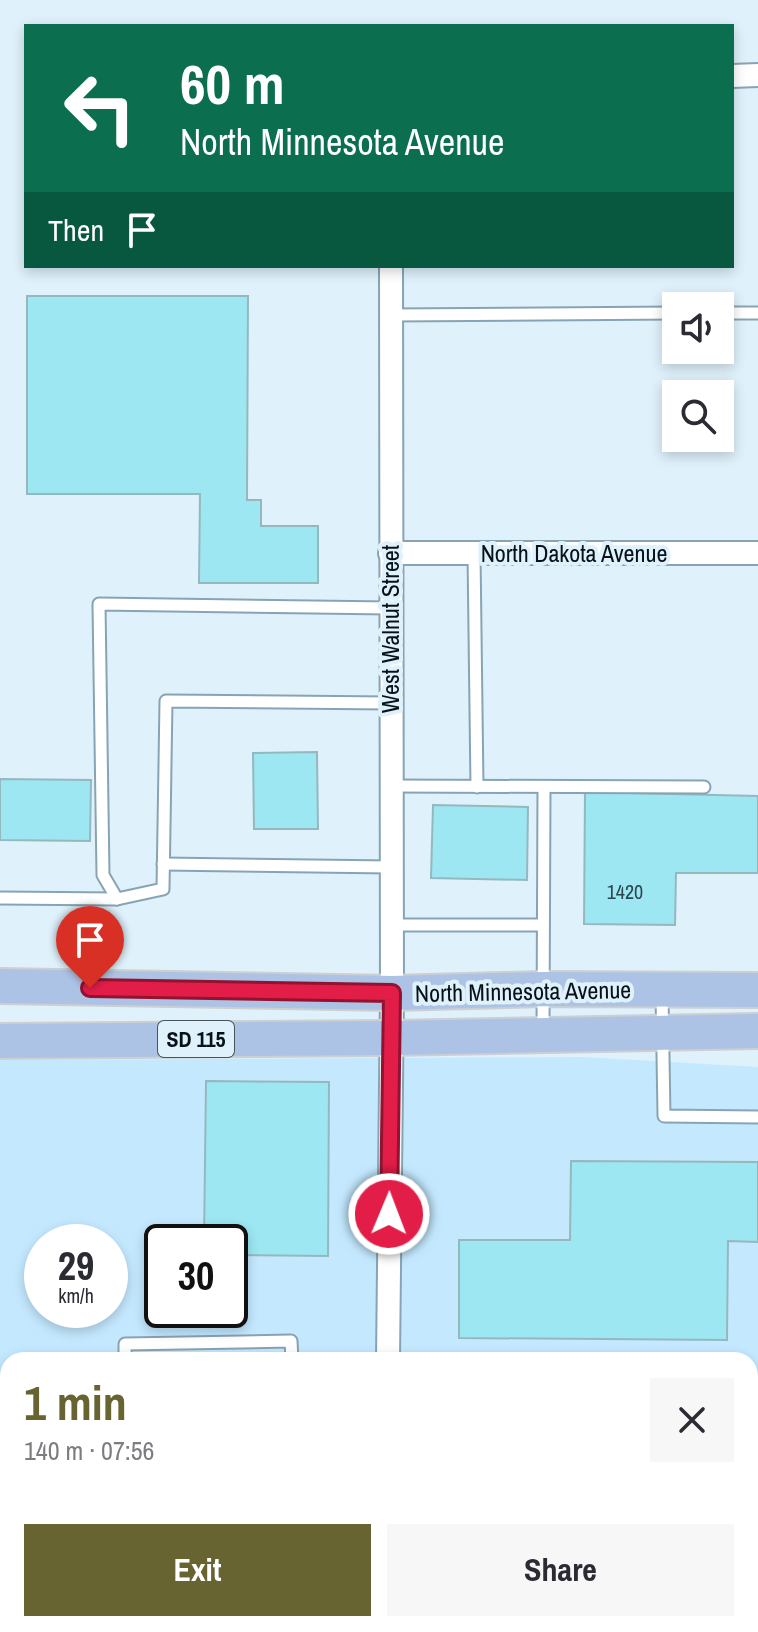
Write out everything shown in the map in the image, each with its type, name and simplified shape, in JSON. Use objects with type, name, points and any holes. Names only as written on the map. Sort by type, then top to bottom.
[{"type":"main road","name":"North Minnesota Avenue","points":[[0,986],[392,993],[543,989],[758,990]]},
{"type":"main road","name":"North Minnesota Avenue","points":[[0,1041],[758,1031]]},
{"type":"street","points":[[734,76],[758,75]]},
{"type":"street","name":"West Walnut Street","points":[[388,1352],[392,993],[391,268]]},
{"type":"street","name":"North Dakota Avenue","points":[[390,553],[758,553]]},
{"type":"lane","points":[[391,315],[662,313]]},
{"type":"lane","points":[[734,313],[758,313]]},
{"type":"lane","points":[[474,553],[477,787]]},
{"type":"lane","points":[[117,899],[103,875],[99,604],[390,608]]},
{"type":"lane","points":[[0,898],[117,899],[163,889],[166,701],[390,703]]},
{"type":"lane","points":[[391,786],[704,787]]},
{"type":"lane","points":[[543,1035],[544,787]]},
{"type":"lane","points":[[163,864],[391,867]]},
{"type":"lane","points":[[391,925],[543,925]]},
{"type":"lane","points":[[662,989],[664,1116],[758,1117]]},
{"type":"lane","points":[[125,1352],[125,1344],[291,1341],[292,1352]]},
{"type":"shaded area","points":[[582,1057],[758,1067],[758,1352],[0,1352],[0,1060]]},
{"type":"building","points":[[27,296],[248,296],[247,500],[261,500],[261,526],[318,526],[318,583],[199,583],[200,494],[27,494]]},
{"type":"building","points":[[317,752],[318,829],[254,829],[253,753]]},
{"type":"building","points":[[0,779],[91,780],[90,841],[0,840]]},
{"type":"building","points":[[585,792],[758,796],[758,873],[676,873],[675,925],[584,924]]},
{"type":"building","points":[[433,805],[528,807],[527,880],[431,878]]},
{"type":"building","points":[[206,1081],[329,1082],[328,1256],[248,1255],[248,1224],[204,1224]]},
{"type":"building","points":[[571,1161],[758,1162],[758,1242],[728,1241],[727,1340],[459,1338],[459,1240],[570,1240]]},
{"type":"route","points":[[90,988],[392,993],[389,1214]]}]
